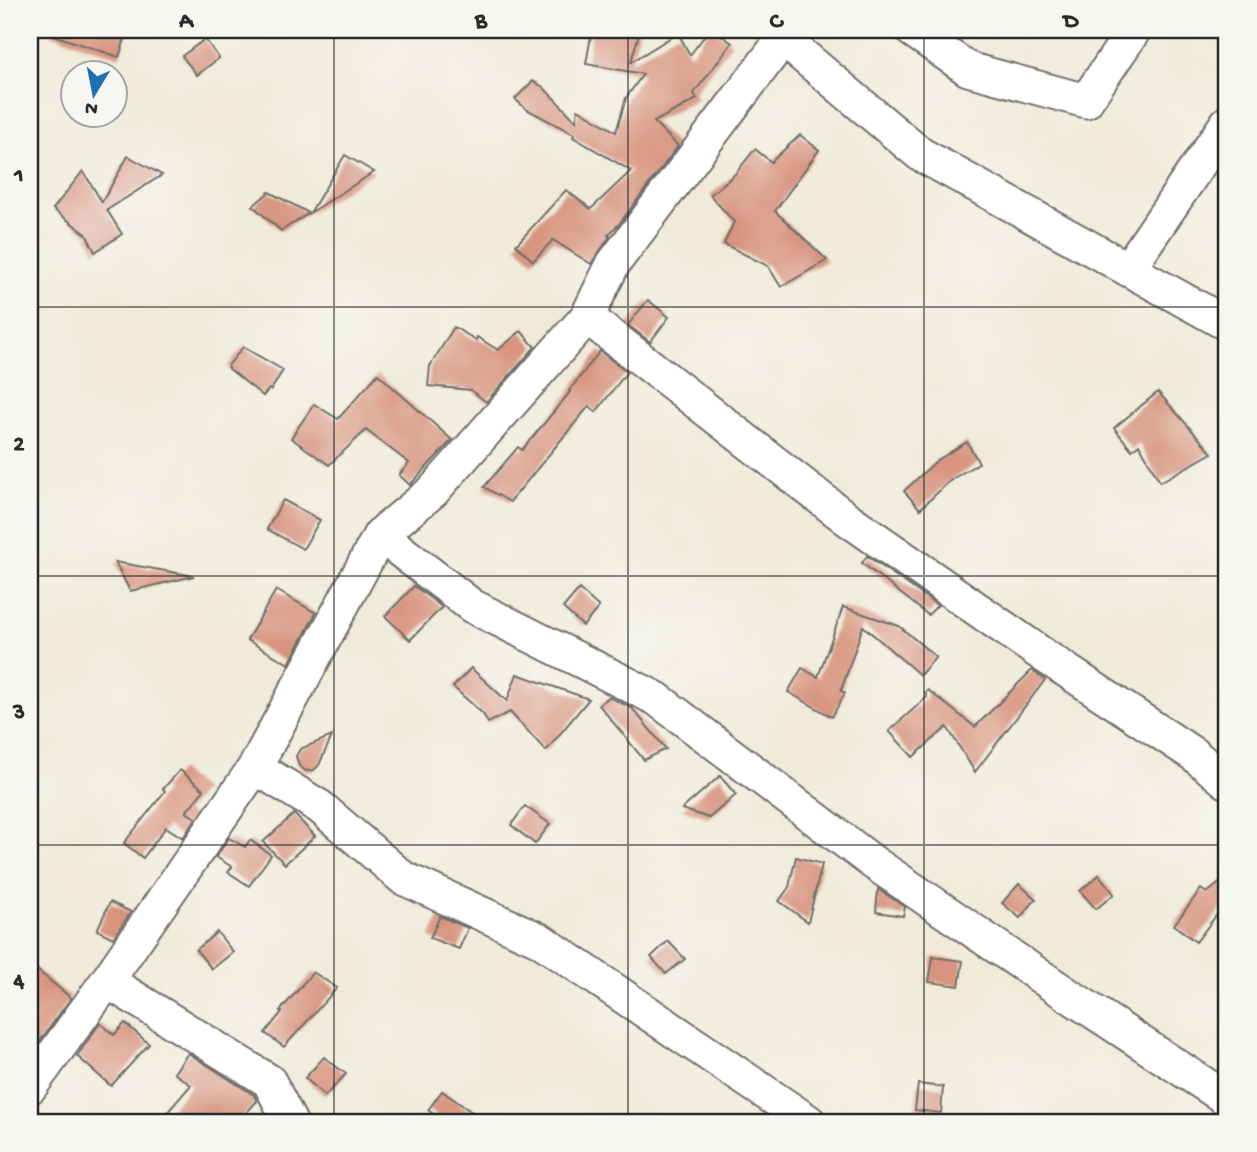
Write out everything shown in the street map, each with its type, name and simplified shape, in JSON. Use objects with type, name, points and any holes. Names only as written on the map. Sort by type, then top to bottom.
[{"type":"street","points":[[912,30],[968,69],[1086,101],[1134,30]]},
{"type":"street","points":[[30,1087],[255,767],[380,535],[433,491],[587,317],[613,264],[782,35],[920,154],[1227,324]]},
{"type":"street","points":[[1128,269],[1227,123]]},
{"type":"street","points":[[587,317],[846,518],[1046,657],[1193,754],[1227,782]]},
{"type":"street","points":[[380,535],[472,606],[657,699],[874,863],[1227,1099]]},
{"type":"street","points":[[255,767],[320,807],[403,878],[540,940],[809,1122]]},
{"type":"street","points":[[107,981],[269,1081],[290,1122]]},
{"type":"building","points":[[51,30],[128,30],[119,57],[50,34]]},
{"type":"building","points":[[592,30],[640,30],[631,62],[678,33],[690,55],[709,30],[714,30],[732,43],[694,93],[697,99],[654,122],[678,146],[608,235],[610,236],[591,264],[553,240],[533,261],[516,245],[566,190],[591,209],[631,171],[573,137],[574,134],[526,109],[515,99],[533,81],[543,87],[576,121],[578,109],[616,132],[626,98],[643,74],[586,64]]},
{"type":"building","points":[[205,39],[219,58],[197,75],[182,56]]},
{"type":"building","points":[[800,135],[819,150],[775,211],[827,260],[781,287],[768,266],[724,244],[734,222],[710,195],[735,174],[755,149],[771,162]]},
{"type":"building","points":[[345,155],[374,172],[310,213]]},
{"type":"building","points":[[128,156],[162,175],[107,210],[122,234],[95,252],[86,234],[53,209],[83,171],[102,202]]},
{"type":"building","points":[[269,192],[309,213],[281,231],[253,206]]},
{"type":"building","points":[[648,300],[669,317],[650,342],[628,325]]},
{"type":"building","points":[[454,327],[498,350],[521,331],[535,347],[486,402],[471,390],[428,386],[430,366]]},
{"type":"building","points":[[243,347],[283,370],[271,390],[263,396],[227,367]]},
{"type":"building","points":[[600,351],[627,372],[596,412],[589,406],[510,502],[484,487],[518,447],[522,450]]},
{"type":"building","points":[[378,374],[452,440],[410,485],[399,475],[409,463],[366,430],[329,465],[291,438],[314,404],[338,419]]},
{"type":"building","points":[[1158,392],[1212,453],[1160,482],[1139,444],[1132,450],[1114,428]]},
{"type":"building","points":[[967,442],[979,463],[952,479],[920,509],[904,491],[936,461]]},
{"type":"building","points":[[283,500],[320,520],[303,549],[267,529]]},
{"type":"building","points":[[867,556],[938,605],[928,615],[862,563]]},
{"type":"building","points":[[115,562],[194,576],[130,591]]},
{"type":"building","points":[[414,586],[442,607],[410,640],[385,616]]},
{"type":"building","points":[[579,589],[599,607],[583,626],[563,608]]},
{"type":"building","points":[[276,590],[316,613],[289,664],[247,640]]},
{"type":"building","points":[[843,607],[899,626],[936,657],[920,675],[863,626],[841,691],[845,693],[832,717],[788,692],[802,668],[818,677]]},
{"type":"building","points":[[471,668],[507,701],[517,674],[589,699],[546,751],[510,712],[488,723],[483,714],[453,687]]},
{"type":"building","points":[[1032,670],[1045,680],[975,772],[947,727],[913,757],[889,731],[927,697],[925,693],[928,690],[975,727]]},
{"type":"building","points":[[609,697],[632,708],[666,749],[644,760],[599,705]]},
{"type":"building","points":[[332,736],[314,770],[306,771],[299,766],[296,756],[300,749]]},
{"type":"building","points":[[180,770],[204,790],[186,812],[196,818],[183,838],[166,827],[143,858],[124,843]]},
{"type":"building","points":[[720,776],[736,795],[709,818],[682,809]]},
{"type":"building","points":[[525,806],[550,824],[535,844],[511,825]]},
{"type":"building","points":[[294,814],[315,836],[285,864],[263,842]]},
{"type":"building","points":[[229,838],[245,847],[250,840],[271,855],[249,886],[228,872],[232,867],[216,857]]},
{"type":"building","points":[[796,857],[822,864],[808,922],[779,901],[789,887]]},
{"type":"building","points":[[1099,875],[1114,894],[1096,909],[1080,891]]},
{"type":"building","points":[[1227,877],[1227,901],[1196,942],[1174,925],[1201,889],[1207,893]]},
{"type":"building","points":[[1019,884],[1036,899],[1020,918],[1002,903]]},
{"type":"building","points":[[878,889],[905,907],[903,916],[876,912]]},
{"type":"building","points":[[110,902],[131,912],[113,938],[97,930]]},
{"type":"building","points":[[440,916],[468,928],[459,949],[430,938]]},
{"type":"building","points":[[217,932],[233,952],[212,969],[196,950]]},
{"type":"building","points":[[668,941],[685,959],[666,974],[651,957]]},
{"type":"building","points":[[933,957],[963,961],[959,986],[929,982]]},
{"type":"building","points":[[30,964],[71,998],[30,1055]]},
{"type":"building","points":[[313,972],[337,988],[284,1047],[265,1033]]},
{"type":"building","points":[[100,1023],[114,1035],[125,1023],[149,1044],[111,1086],[77,1056]]},
{"type":"building","points":[[188,1053],[254,1095],[257,1101],[238,1122],[159,1122],[191,1085],[174,1073]]},
{"type":"building","points":[[324,1057],[346,1074],[325,1096],[305,1078]]},
{"type":"building","points":[[918,1084],[943,1087],[941,1113],[915,1110]]},
{"type":"building","points":[[442,1091],[486,1122],[445,1122],[428,1110]]}]
